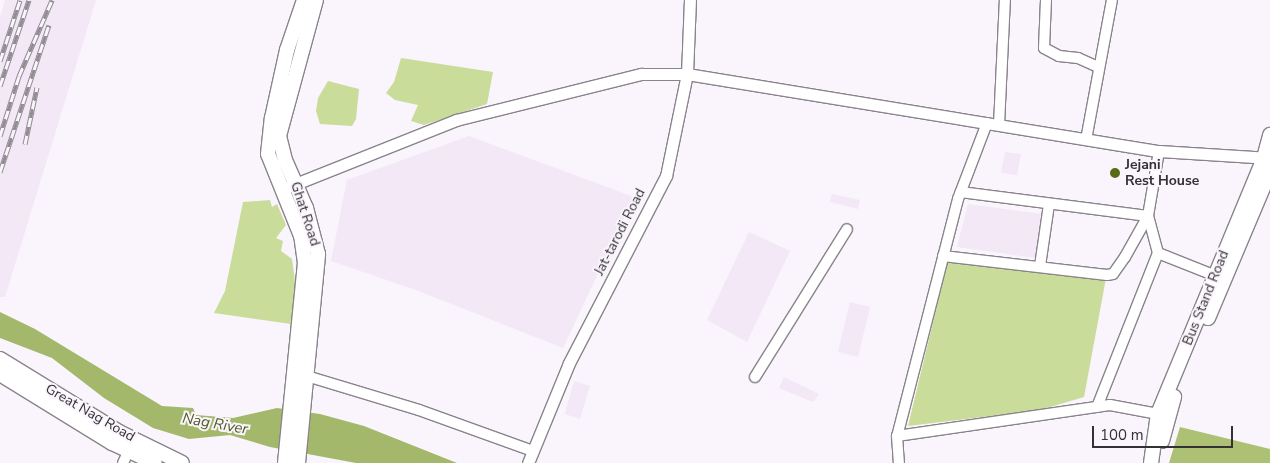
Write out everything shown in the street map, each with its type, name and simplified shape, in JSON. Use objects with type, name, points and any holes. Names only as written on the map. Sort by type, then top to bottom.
[{"type":"main road","name":"Ghat Road","points":[[289,186],[268,154],[287,50],[304,0]]},
{"type":"main road","name":"Ghat Road","points":[[292,462],[302,375],[305,263],[279,136],[316,0]]},
{"type":"main road","name":"Bus Stand Road","points":[[1151,463],[1158,414],[1220,278],[1267,158],[1270,135]]},
{"type":"main road","points":[[1158,463],[1170,409],[1220,278],[1270,171]]},
{"type":"main road","name":"Great Nag Road","points":[[0,359],[119,432],[182,463]]},
{"type":"main road","name":"Great Nag Road","points":[[0,374],[129,450],[155,463]]},
{"type":"street","name":"Jat-tarodi Road","points":[[528,463],[569,363],[666,176],[687,74],[690,0]]},
{"type":"street","points":[[999,125],[1004,0]]},
{"type":"street","points":[[1046,0],[1044,48],[1059,56],[1078,58],[1098,66]]},
{"type":"street","points":[[1086,140],[1098,66],[1112,0]]},
{"type":"street","points":[[289,186],[456,120],[641,74],[687,74],[1159,152],[1267,158]]},
{"type":"street","points":[[899,463],[897,436],[943,256],[961,192],[987,124]]},
{"type":"street","points":[[943,256],[1113,274],[1148,216],[1159,152]]},
{"type":"street","points":[[961,192],[1148,216]]},
{"type":"street","points":[[1040,266],[1049,204]]},
{"type":"street","points":[[1097,407],[1158,253],[1148,216]]},
{"type":"street","points":[[755,377],[847,229]]},
{"type":"street","points":[[1158,253],[1220,278]]},
{"type":"street","points":[[302,375],[534,451]]},
{"type":"street","points":[[897,436],[1110,405],[1158,414]]},
{"type":"street","points":[[123,463],[129,450]]},
{"type":"shaded area","points":[[5,0],[96,0],[5,297],[0,297],[0,17]]},
{"type":"shaded area","points":[[401,58],[493,72],[487,104],[424,125],[411,121],[418,105],[395,100],[386,93],[394,82]]},
{"type":"shaded area","points":[[328,81],[359,89],[356,119],[352,126],[320,124],[316,111],[318,98]]},
{"type":"shaded area","points":[[469,136],[634,197],[563,348],[416,290],[331,261],[347,180]]},
{"type":"shaded area","points":[[1005,152],[1021,154],[1017,175],[1001,173]]},
{"type":"shaded area","points":[[832,194],[860,200],[858,209],[830,202]]},
{"type":"shaded area","points":[[270,200],[272,207],[277,204],[286,225],[276,238],[283,241],[281,251],[292,259],[296,289],[294,303],[300,310],[298,325],[214,313],[225,291],[243,202]]},
{"type":"shaded area","points":[[968,204],[1041,214],[1035,258],[957,247]]},
{"type":"shaded area","points":[[749,232],[790,251],[747,342],[707,320]]},
{"type":"shaded area","points":[[948,260],[1106,278],[1084,397],[1040,410],[908,426]]},
{"type":"shaded area","points":[[850,302],[870,307],[858,357],[838,352]]},
{"type":"shaded area","points":[[784,377],[819,394],[813,402],[779,388]]},
{"type":"shaded area","points":[[574,381],[590,386],[580,419],[565,414]]},
{"type":"shaded area","points":[[1180,427],[1270,449],[1270,463],[1169,463]]},
{"type":"water","name":"Nag River","points":[[0,312],[35,329],[162,406],[193,408],[196,415],[233,418],[277,408],[320,414],[364,426],[457,463],[356,463],[270,447],[230,435],[189,439],[153,428],[104,398],[52,358],[0,338]]},
{"type":"railway","points":[[0,61],[20,0]]},
{"type":"railway","points":[[0,86],[29,0]]},
{"type":"railway","points":[[0,136],[19,76],[52,0]]},
{"type":"railway","points":[[0,172],[49,25]]},
{"type":"railway","points":[[25,144],[37,87]]},
{"type":"place","name":"Jejani Rest House","points":[[1115,173]]}]
